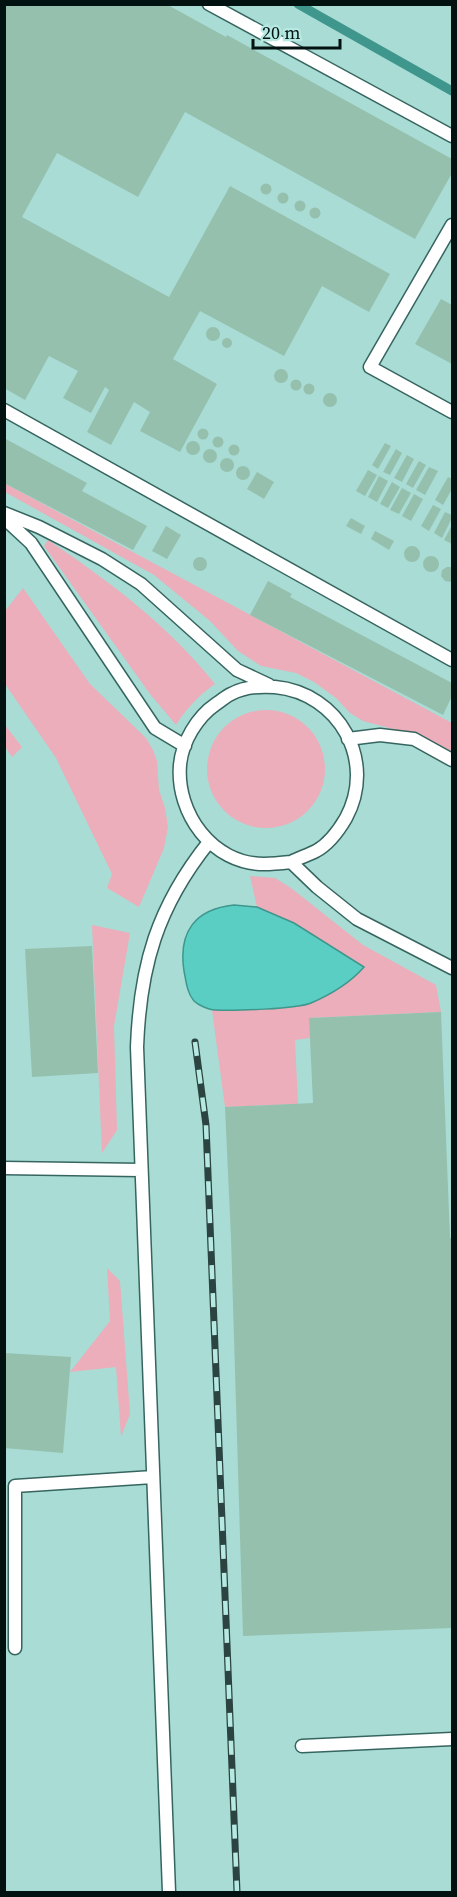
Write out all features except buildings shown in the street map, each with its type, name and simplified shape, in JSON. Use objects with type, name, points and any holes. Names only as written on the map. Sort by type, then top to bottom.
[{"type":"lane","points":[[209,4],[453,136]]},
{"type":"lane","points":[[453,225],[370,367],[453,412]]},
{"type":"lane","points":[[4,410],[453,660]]},
{"type":"lane","points":[[4,513],[39,527],[102,559],[141,584],[237,670],[273,687]]},
{"type":"lane","points":[[4,518],[31,543],[155,728],[185,746]]},
{"type":"lane","points":[[261,686],[291,688],[319,701],[340,722],[348,739],[353,748],[358,777],[352,805],[339,831],[317,850],[291,862],[262,864],[234,858],[209,842],[191,820],[181,792],[180,763],[185,746],[189,734],[207,710],[231,694],[261,686]]},
{"type":"lane","points":[[348,739],[380,735],[414,739],[453,760]]},
{"type":"lane","points":[[169,1893],[136,1047],[138,1007],[152,944],[168,904],[191,864],[209,842]]},
{"type":"lane","points":[[291,862],[317,887],[357,919],[453,969]]},
{"type":"lane","points":[[5,1169],[141,1170]]},
{"type":"lane","points":[[15,1648],[15,1486],[153,1477]]},
{"type":"lane","points":[[302,1746],[453,1739]]},
{"type":"shaded area","points":[[4,483],[452,723],[452,752],[423,737],[363,721],[350,713],[336,698],[314,682],[296,673],[261,666],[238,651],[210,621],[154,575],[5,492]]},
{"type":"shaded area","points":[[48,540],[93,572],[158,624],[215,684],[193,703],[176,725],[150,694],[44,546]]},
{"type":"shaded area","points":[[23,588],[90,684],[146,738],[157,761],[159,790],[168,827],[164,848],[139,907],[107,888],[112,874],[56,758],[5,684],[5,611]]},
{"type":"shaded area","points":[[266,710],[289,714],[308,727],[321,746],[325,769],[321,792],[308,811],[289,824],[266,828],[243,824],[224,811],[211,792],[207,769],[211,746],[224,727],[243,714]]},
{"type":"shaded area","points":[[5,725],[22,747],[12,757],[5,747]]},
{"type":"shaded area","points":[[250,876],[275,878],[363,945],[436,985],[441,1012],[309,1018],[310,1038],[295,1040],[298,1104],[225,1107],[212,1010],[259,1009],[294,923],[257,907]]},
{"type":"shaded area","points":[[92,925],[130,933],[114,1026],[117,1130],[102,1153]]},
{"type":"shaded area","points":[[107,1268],[120,1281],[130,1414],[121,1437],[116,1367],[70,1372],[110,1321]]},
{"type":"water","points":[[234,905],[257,907],[294,923],[364,967],[340,988],[319,1000],[304,1005],[236,1010],[213,1010],[201,1006],[192,998],[186,983],[183,957],[187,934],[199,917],[220,907]]},
{"type":"waterway","points":[[298,4],[452,91]]},
{"type":"railway","points":[[195,1042],[206,1125],[237,1892]]}]
